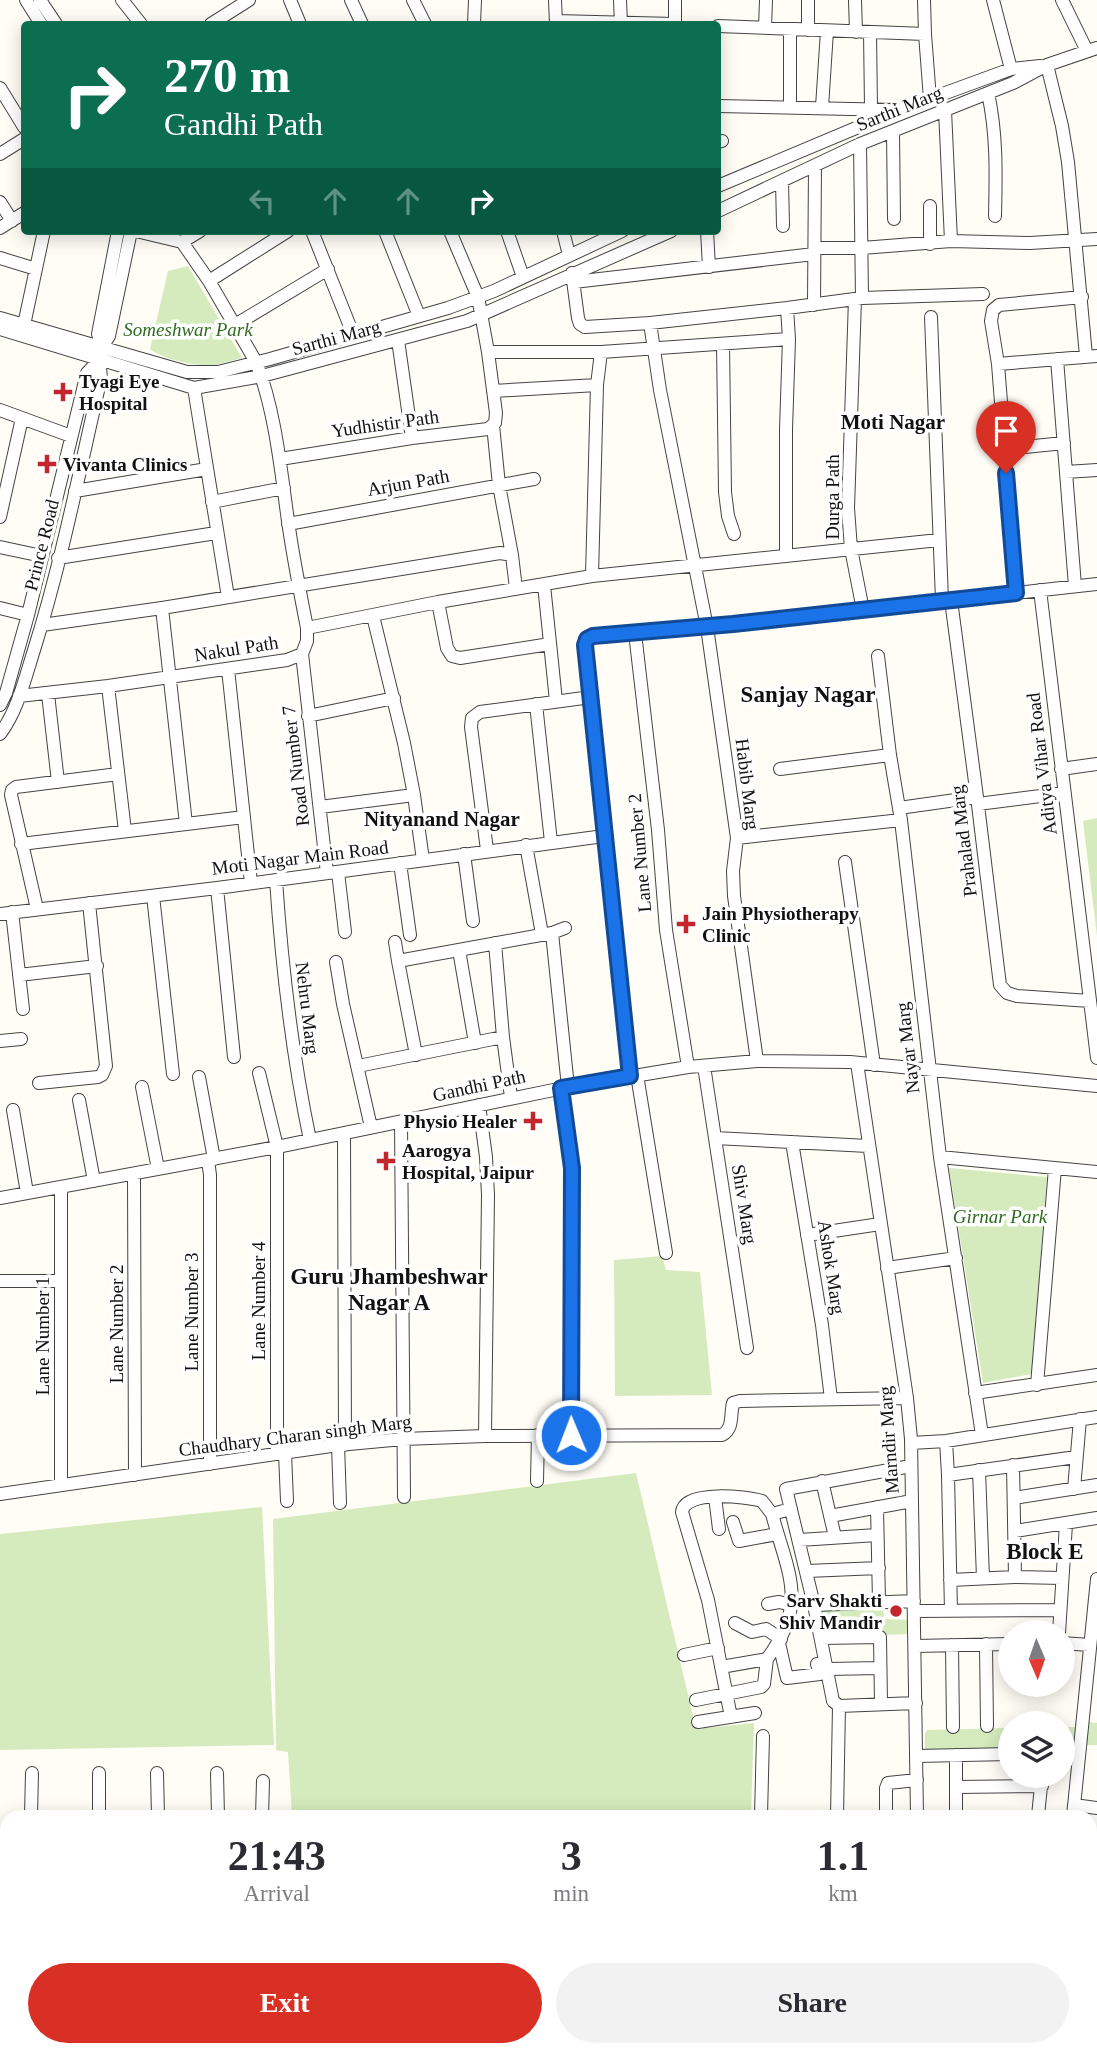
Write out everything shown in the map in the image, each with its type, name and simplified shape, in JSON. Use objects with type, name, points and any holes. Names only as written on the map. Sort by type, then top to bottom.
[{"type":"street","points":[[26,0],[39,21]]},
{"type":"street","points":[[40,0],[53,21]]},
{"type":"street","points":[[224,21],[250,0]]},
{"type":"street","points":[[290,0],[299,21]]},
{"type":"street","points":[[351,0],[361,21]]},
{"type":"street","points":[[413,0],[424,21]]},
{"type":"street","points":[[474,21],[475,0]]},
{"type":"street","points":[[555,0],[556,21]]},
{"type":"street","points":[[620,0],[621,21]]},
{"type":"street","points":[[674,0],[674,21]]},
{"type":"street","points":[[765,28],[766,0]]},
{"type":"street","points":[[808,0],[808,30]]},
{"type":"street","points":[[855,0],[856,32]]},
{"type":"street","points":[[924,0],[930,99]]},
{"type":"street","points":[[993,0],[1011,69]]},
{"type":"street","points":[[1062,0],[1092,50]]},
{"type":"street","points":[[125,1],[139,21]]},
{"type":"street","points":[[721,26],[925,34]]},
{"type":"street","points":[[790,29],[790,107]]},
{"type":"street","points":[[822,107],[827,31]]},
{"type":"street","points":[[870,32],[870,108]]},
{"type":"street","name":"Sarthi Marg","points":[[721,210],[859,145],[1025,78],[1047,65],[1092,50]]},
{"type":"street","points":[[721,185],[899,110],[1011,69],[1047,65],[1062,126],[1082,297],[1092,356],[998,364]]},
{"type":"street","points":[[0,88],[21,122]]},
{"type":"street","points":[[988,93],[994,121],[997,163],[995,216]]},
{"type":"street","points":[[721,106],[899,110]]},
{"type":"street","points":[[945,110],[951,241]]},
{"type":"street","name":"Durga Path","points":[[853,129],[859,145],[862,248],[848,508],[851,549],[863,610]]},
{"type":"street","points":[[893,131],[894,219]]},
{"type":"street","points":[[0,154],[21,141]]},
{"type":"street","points":[[814,305],[815,166]]},
{"type":"street","points":[[782,181],[783,226]]},
{"type":"street","points":[[0,202],[12,221]]},
{"type":"street","points":[[930,206],[930,244]]},
{"type":"street","points":[[0,228],[21,216]]},
{"type":"street","points":[[24,325],[43,235]]},
{"type":"street","name":"Prince Road","points":[[0,734],[19,696],[41,625],[75,491],[101,378],[98,334],[117,235]]},
{"type":"street","name":"Prince Road","points":[[0,705],[6,693],[28,615],[87,373],[109,336],[133,235]]},
{"type":"street","points":[[151,235],[182,242],[193,235]]},
{"type":"street","points":[[209,281],[282,235]]},
{"type":"street","points":[[314,235],[353,334]]},
{"type":"street","points":[[387,235],[419,316]]},
{"type":"street","points":[[452,235],[478,297],[482,315],[496,413],[494,424],[499,485],[516,589]]},
{"type":"street","points":[[508,235],[523,277]]},
{"type":"street","points":[[564,235],[569,255]]},
{"type":"street","points":[[0,317],[100,354],[187,372],[218,372],[478,297],[611,235]]},
{"type":"street","points":[[707,235],[709,267]]},
{"type":"street","name":"Sarthi Marg","points":[[0,329],[100,354],[194,388],[262,376],[467,321],[573,278],[647,236]]},
{"type":"street","points":[[983,294],[860,296],[787,309],[586,327],[580,324],[573,278],[709,267],[814,251],[951,241],[1030,243],[1097,239]]},
{"type":"street","name":"Nakul Path","points":[[19,696],[287,660],[302,654],[307,641],[280,459],[262,376],[209,281],[182,242]]},
{"type":"street","points":[[0,258],[36,269]]},
{"type":"street","points":[[235,326],[328,269]]},
{"type":"street","points":[[1016,593],[998,364],[991,321],[993,310],[999,305],[1082,297]]},
{"type":"street","points":[[786,555],[789,339],[787,309]]},
{"type":"street","name":"Prahalad Marg","points":[[931,317],[939,540],[978,800],[1000,985],[1007,993],[1017,996],[1090,1001]]},
{"type":"street","name":"Habib Marg","points":[[650,323],[707,626],[737,838],[733,871],[734,895],[757,1060]]},
{"type":"street","points":[[488,352],[601,352],[789,339]]},
{"type":"street","points":[[398,340],[412,438]]},
{"type":"street","points":[[723,344],[725,492],[734,534]]},
{"type":"street","points":[[592,576],[597,385],[601,352]]},
{"type":"street","points":[[1057,359],[1074,586]]},
{"type":"street","points":[[493,391],[597,385]]},
{"type":"street","points":[[194,388],[228,597]]},
{"type":"street","points":[[0,410],[71,436]]},
{"type":"street","points":[[0,517],[22,418]]},
{"type":"street","name":"Yudhistir Path","points":[[280,459],[488,429],[494,424]]},
{"type":"street","points":[[1004,449],[1064,443]]},
{"type":"street","points":[[75,491],[207,469]]},
{"type":"street","points":[[1066,471],[1097,470]]},
{"type":"street","name":"Arjun Path","points":[[288,524],[534,479]]},
{"type":"street","points":[[212,502],[284,488]]},
{"type":"street","points":[[58,558],[216,533]]},
{"type":"street","points":[[307,628],[592,576],[939,540]]},
{"type":"street","points":[[0,547],[42,556]]},
{"type":"street","points":[[41,625],[500,554],[512,555]]},
{"type":"street","points":[[666,1253],[634,1076],[604,836],[585,645],[587,639],[593,636],[635,634],[1097,584]]},
{"type":"street","points":[[544,585],[556,701]]},
{"type":"street","name":"Aditya Vihar Road","points":[[1040,590],[1064,793],[1091,961],[1090,1001],[1095,1017],[1097,1058]]},
{"type":"street","points":[[438,602],[447,648],[452,656],[460,658],[550,644]]},
{"type":"street","points":[[0,608],[28,615]]},
{"type":"street","points":[[162,608],[186,824]]},
{"type":"street","points":[[373,616],[394,698],[414,795],[423,860]]},
{"type":"street","name":"Lane Number 2","points":[[635,634],[658,830],[666,930],[688,1068]]},
{"type":"street","name":"Road Number 7","points":[[302,654],[320,807],[345,932]]},
{"type":"street","name":"Nayar Marg","points":[[878,656],[900,814],[940,1157],[982,1435]]},
{"type":"street","points":[[228,669],[251,883]]},
{"type":"street","points":[[108,686],[125,831]]},
{"type":"street","points":[[48,694],[58,782]]},
{"type":"street","points":[[487,850],[472,718],[480,712],[591,697]]},
{"type":"street","points":[[309,716],[394,698]]},
{"type":"street","points":[[536,704],[551,842]]},
{"type":"street","points":[[780,769],[890,755]]},
{"type":"street","points":[[1062,769],[1097,764]]},
{"type":"street","points":[[37,909],[21,844],[12,790],[16,787],[118,774]]},
{"type":"street","points":[[737,838],[978,800],[1064,793]]},
{"type":"street","points":[[320,807],[414,795]]},
{"type":"street","points":[[21,844],[244,817]]},
{"type":"street","name":"Moti Nagar Main Road","points":[[6,913],[604,836]]},
{"type":"street","points":[[526,845],[547,934],[572,1168],[571,1435]]},
{"type":"street","points":[[464,854],[473,921]]},
{"type":"street","points":[[845,862],[874,1065]]},
{"type":"street","points":[[400,863],[410,935]]},
{"type":"street","name":"Nehru Marg","points":[[276,880],[286,998],[297,1077],[310,1140]]},
{"type":"street","points":[[216,888],[234,1056]]},
{"type":"street","points":[[153,896],[173,1074]]},
{"type":"street","points":[[39,1083],[98,1077],[106,1066],[89,903]]},
{"type":"street","points":[[6,913],[23,1009]]},
{"type":"street","points":[[398,961],[547,934],[565,928]]},
{"type":"street","points":[[395,942],[416,1055]]},
{"type":"street","points":[[495,943],[503,1037],[512,1097]]},
{"type":"street","points":[[459,950],[475,1043]]},
{"type":"street","points":[[336,962],[371,1127]]},
{"type":"street","points":[[19,975],[97,966]]},
{"type":"street","points":[[358,1066],[503,1037]]},
{"type":"street","points":[[0,1041],[21,1039]]},
{"type":"street","name":"Gandhi Path","points":[[0,1198],[277,1147],[512,1097],[634,1076],[757,1060],[856,1063],[1097,1086]]},
{"type":"street","name":"Marndir Marg","points":[[856,1063],[907,1398],[911,1443],[917,1810]]},
{"type":"street","name":"Shiv Marg","points":[[704,1066],[747,1348]]},
{"type":"street","name":"Lane Number 4","points":[[259,1073],[277,1147],[281,1453],[287,1501]]},
{"type":"street","name":"Lane Number 3","points":[[199,1077],[211,1160],[210,1464]]},
{"type":"street","points":[[142,1087],[158,1169]]},
{"type":"street","points":[[79,1100],[94,1181]]},
{"type":"street","points":[[479,1105],[488,1195],[485,1436]]},
{"type":"street","points":[[13,1110],[27,1193]]},
{"type":"street","points":[[401,1122],[404,1497]]},
{"type":"street","points":[[340,1503],[344,1133]]},
{"type":"street","points":[[715,1138],[868,1146]]},
{"type":"street","name":"Ashok Marg","points":[[792,1142],[822,1325],[831,1399]]},
{"type":"street","points":[[940,1157],[1097,1172]]},
{"type":"street","points":[[1037,1385],[1055,1168]]},
{"type":"street","name":"Lane Number 2","points":[[134,1174],[135,1475]]},
{"type":"street","name":"Lane Number 1","points":[[61,1187],[61,1485]]},
{"type":"street","points":[[807,1236],[880,1224]]},
{"type":"street","points":[[887,1268],[956,1258]]},
{"type":"street","points":[[0,1281],[61,1281]]},
{"type":"street","points":[[975,1393],[1097,1375]]},
{"type":"street","name":"Chaudhary Charan singh Marg","points":[[0,1494],[281,1453],[403,1439],[722,1435],[730,1426],[733,1403],[740,1401],[907,1398]]},
{"type":"street","points":[[911,1443],[946,1441],[1097,1417]]},
{"type":"street","points":[[1074,1489],[1080,1419]]},
{"type":"street","points":[[537,1481],[538,1436]]},
{"type":"street","points":[[946,1441],[951,1611]]},
{"type":"street","points":[[948,1475],[1076,1457]]},
{"type":"street","points":[[1013,1465],[1015,1577]]},
{"type":"street","points":[[911,1466],[786,1489],[815,1607],[821,1638],[822,1666],[833,1701],[839,1706],[916,1703]]},
{"type":"street","points":[[979,1470],[983,1578]]},
{"type":"street","points":[[822,1481],[835,1537]]},
{"type":"street","points":[[1014,1498],[1097,1485]]},
{"type":"street","points":[[715,1497],[719,1529]]},
{"type":"street","points":[[696,1700],[726,1693],[761,1687],[764,1684],[767,1659],[780,1641],[792,1608],[790,1576],[772,1514],[762,1501],[715,1497],[685,1503],[681,1513],[708,1600],[720,1667],[726,1693],[731,1717]]},
{"type":"street","points":[[830,1516],[912,1501]]},
{"type":"street","points":[[877,1507],[879,1602]]},
{"type":"street","points":[[772,1514],[791,1509]]},
{"type":"street","points":[[1015,1531],[1097,1518]]},
{"type":"street","points":[[733,1522],[739,1541],[777,1534]]},
{"type":"street","points":[[1060,1620],[1066,1524]]},
{"type":"street","points":[[799,1540],[877,1535]]},
{"type":"street","points":[[807,1571],[879,1568]]},
{"type":"street","points":[[950,1580],[1062,1578]]},
{"type":"street","points":[[1073,1810],[1097,1579]]},
{"type":"street","points":[[768,1604],[779,1602],[792,1608],[879,1602],[951,1611],[1060,1610]]},
{"type":"street","points":[[735,1623],[752,1632],[766,1629],[780,1641],[787,1678],[820,1674],[822,1666]]},
{"type":"street","points":[[821,1638],[880,1637],[881,1704]]},
{"type":"street","points":[[986,1644],[987,1726]]},
{"type":"street","points":[[915,1646],[998,1644]]},
{"type":"street","points":[[1075,1644],[1089,1645]]},
{"type":"street","points":[[951,1645],[953,1727]]},
{"type":"street","points":[[684,1655],[718,1648]]},
{"type":"street","points":[[720,1667],[767,1659]]},
{"type":"street","points":[[822,1666],[880,1668]]},
{"type":"street","points":[[837,1810],[839,1706]]},
{"type":"street","points":[[698,1722],[755,1713]]},
{"type":"street","points":[[761,1810],[763,1736]]},
{"type":"street","points":[[917,1756],[998,1754]]},
{"type":"street","points":[[956,1755],[956,1810]]},
{"type":"street","points":[[31,1810],[32,1773]]},
{"type":"street","points":[[99,1773],[99,1810]]},
{"type":"street","points":[[157,1773],[158,1810]]},
{"type":"street","points":[[217,1773],[218,1810]]},
{"type":"street","points":[[886,1810],[888,1783],[917,1780]]},
{"type":"street","points":[[262,1810],[263,1781]]},
{"type":"street","points":[[956,1787],[998,1784]]},
{"type":"street","points":[[1039,1810],[1041,1788]]},
{"type":"green space","name":"Someshwar Park","points":[[188,266],[242,358],[215,365],[200,365],[181,362],[150,349],[168,271]]},
{"type":"green space","points":[[1097,818],[1097,936],[1083,821]]},
{"type":"green space","name":"Girnar Park","points":[[949,1168],[1047,1177],[1032,1374],[983,1383]]},
{"type":"green space","points":[[662,1256],[666,1270],[700,1272],[712,1395],[615,1396],[614,1260]]},
{"type":"green space","points":[[636,1473],[696,1729],[754,1723],[751,1810],[292,1810],[288,1752],[276,1750],[273,1519]]},
{"type":"green space","points":[[262,1507],[274,1745],[0,1750],[0,1534]]},
{"type":"green space","points":[[883,1603],[884,1619],[910,1620],[910,1634],[826,1637],[822,1606]]},
{"type":"green space","points":[[1088,1722],[1097,1723],[1097,1745],[1086,1745]]},
{"type":"green space","points":[[998,1728],[998,1752],[925,1753],[927,1730]]},
{"type":"place","name":"Tyagi Eye Hospital","points":[[63,392]]},
{"type":"place","name":"Vivanta Clinics","points":[[47,464]]},
{"type":"place","name":"Jain Physiotherapy Clinic","points":[[686,924]]},
{"type":"place","name":"Physio Healer","points":[[533,1121]]},
{"type":"place","name":"Aarogya Hospital, Jaipur","points":[[386,1161]]},
{"type":"place","name":"Sarv Shakti Shiv Mandir","points":[[896,1611]]},
{"type":"district","name":"Moti Nagar","points":[[893,422]]},
{"type":"district","name":"Sanjay Nagar","points":[[808,694]]},
{"type":"district","name":"Nityanand Nagar","points":[[442,819]]},
{"type":"district","name":"Guru Jhambeshwar Nagar A","points":[[389,1289]]},
{"type":"district","name":"Block E","points":[[1045,1551]]},
{"type":"route","points":[[571,1435],[572,1168],[561,1088],[630,1076],[585,645],[587,639],[593,636],[635,634],[1016,593],[1006,473]]}]
